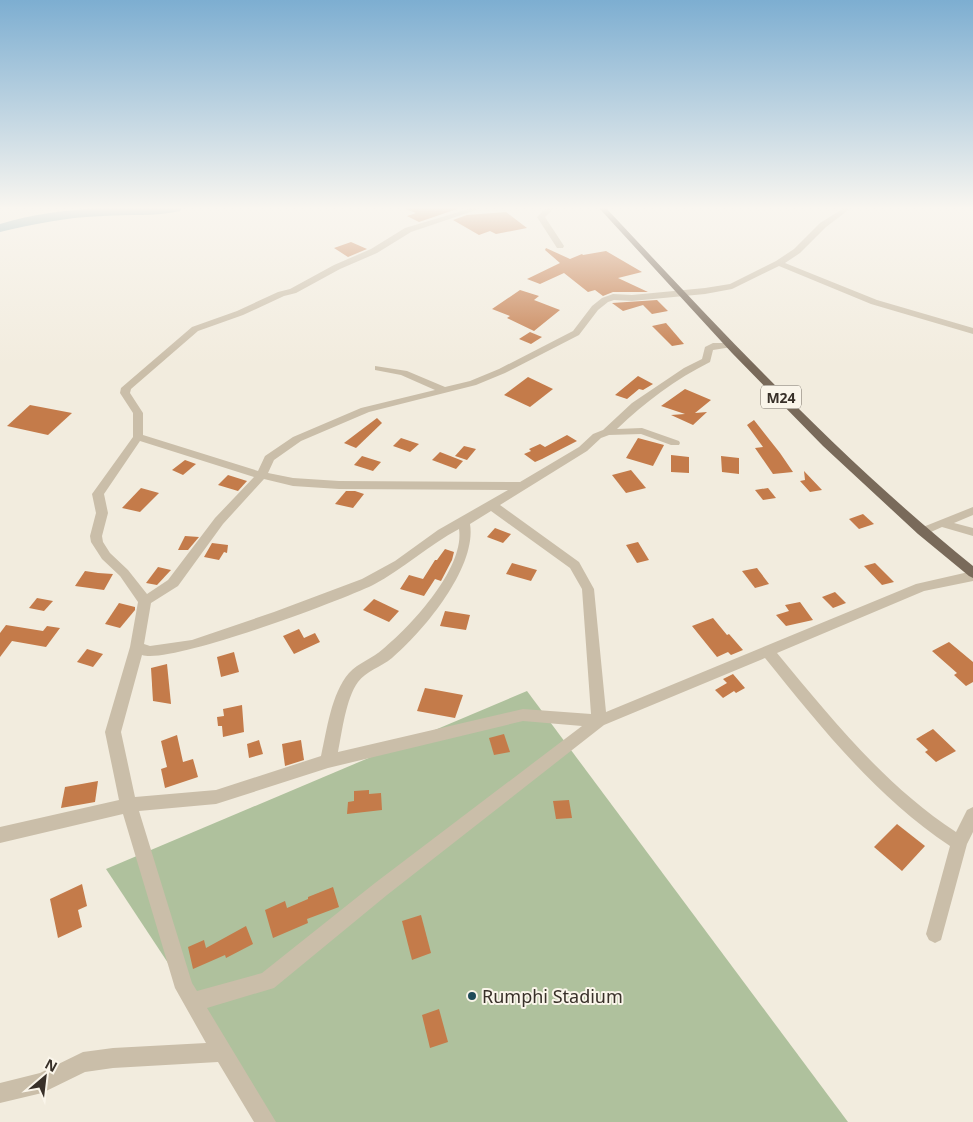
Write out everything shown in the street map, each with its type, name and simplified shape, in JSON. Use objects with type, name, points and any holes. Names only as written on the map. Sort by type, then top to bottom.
[{"type":"main road","name":"M24","points":[[650,260],[849,466],[922,532],[973,574]]},
{"type":"street","points":[[266,1122],[184,988],[129,805],[113,732],[137,647],[145,601],[124,573],[106,556],[97,542],[96,536],[102,513],[98,494],[138,437],[138,413],[126,393],[126,388],[195,329],[293,291],[352,260]]},
{"type":"street","points":[[145,601],[173,583],[219,521],[262,476],[269,458],[297,439],[365,410],[473,383],[576,333],[595,308],[605,300],[613,297],[632,298],[705,291],[732,286],[783,260]]},
{"type":"street","points":[[779,263],[874,302],[973,331]]},
{"type":"street","points":[[607,432],[636,405],[686,370],[707,360],[708,349],[713,346],[730,345]]},
{"type":"street","points":[[378,368],[404,373],[444,390]]},
{"type":"street","points":[[137,647],[150,652],[192,645],[288,613],[367,582],[399,564],[442,533],[464,522],[565,461],[583,449],[597,436],[607,432],[642,431],[675,444]]},
{"type":"street","points":[[138,437],[262,476],[293,482],[339,485],[523,486]]},
{"type":"street","points":[[491,505],[575,565],[588,589],[599,721]]},
{"type":"street","points":[[922,532],[940,522],[973,510]]},
{"type":"street","points":[[328,761],[335,726],[353,678],[387,654],[434,606],[464,552],[466,527],[464,522]]},
{"type":"street","points":[[940,522],[973,532]]},
{"type":"street","points":[[192,1002],[267,981],[380,889],[443,843],[599,721],[921,587],[973,574]]},
{"type":"street","points":[[768,652],[855,756],[935,829],[959,844]]},
{"type":"street","points":[[0,835],[129,805],[216,797],[328,761],[523,715],[599,721]]},
{"type":"street","points":[[936,934],[959,844],[973,815]]},
{"type":"street","points":[[0,1092],[42,1083],[83,1062],[113,1058],[223,1052]]},
{"type":"green space","name":"Rumphi Stadium","points":[[527,691],[848,1122],[273,1122],[106,869]]},
{"type":"building","points":[[557,260],[622,260],[642,272],[618,278],[648,292],[613,292],[603,296],[595,290],[588,292],[564,273],[540,284],[527,279],[560,263]]},
{"type":"building","points":[[520,290],[539,296],[534,300],[560,310],[534,331],[507,318],[510,316],[492,309]]},
{"type":"building","points":[[657,300],[668,311],[652,314],[643,305],[623,311],[612,303]]},
{"type":"building","points":[[666,323],[684,344],[672,346],[652,326]]},
{"type":"building","points":[[530,332],[542,337],[531,344],[519,339]]},
{"type":"building","points":[[638,376],[653,384],[643,390],[639,389],[627,399],[615,395]]},
{"type":"building","points":[[528,377],[553,389],[530,407],[504,395]]},
{"type":"building","points":[[685,389],[711,400],[695,413],[707,412],[693,425],[671,415],[685,414],[661,406]]},
{"type":"building","points":[[30,405],[72,413],[48,435],[7,426]]},
{"type":"building","points":[[377,418],[382,423],[356,448],[344,443]]},
{"type":"building","points":[[754,420],[793,472],[773,474],[755,448],[763,447],[747,425]]},
{"type":"building","points":[[567,435],[577,441],[542,459],[535,462],[524,454],[531,451],[529,449],[540,444],[545,447]]},
{"type":"building","points":[[401,438],[419,444],[410,452],[393,446]]},
{"type":"building","points":[[638,438],[664,445],[653,466],[626,458]]},
{"type":"building","points":[[464,446],[476,449],[467,460],[455,456]]},
{"type":"building","points":[[440,452],[463,461],[456,469],[432,460]]},
{"type":"building","points":[[671,455],[689,457],[689,473],[671,472]]},
{"type":"building","points":[[362,456],[381,462],[373,471],[354,465]]},
{"type":"building","points":[[721,456],[739,458],[739,474],[722,472]]},
{"type":"building","points":[[185,460],[196,464],[183,475],[172,470]]},
{"type":"building","points":[[631,470],[646,488],[626,493],[612,475]]},
{"type":"building","points":[[804,471],[822,490],[810,492],[800,481],[805,480]]},
{"type":"building","points":[[228,475],[247,481],[238,491],[218,485]]},
{"type":"building","points":[[141,488],[159,493],[140,512],[122,508]]},
{"type":"building","points":[[768,488],[776,498],[763,500],[755,490]]},
{"type":"building","points":[[346,491],[364,494],[353,508],[335,504]]},
{"type":"building","points":[[863,514],[874,524],[859,529],[849,519]]},
{"type":"building","points":[[495,528],[511,534],[503,543],[487,537]]},
{"type":"building","points":[[185,536],[199,537],[188,550],[178,550]]},
{"type":"building","points":[[638,542],[649,560],[637,563],[626,545]]},
{"type":"building","points":[[212,543],[228,545],[227,553],[224,552],[219,560],[204,557]]},
{"type":"building","points":[[445,549],[454,552],[441,581],[435,579],[424,596],[400,589],[409,575],[423,579],[435,560]]},
{"type":"building","points":[[512,563],[537,570],[531,581],[506,574]]},
{"type":"building","points":[[875,563],[894,582],[882,585],[864,566]]},
{"type":"building","points":[[158,567],[171,570],[157,585],[146,583]]},
{"type":"building","points":[[757,568],[769,584],[755,588],[742,571]]},
{"type":"building","points":[[85,571],[113,574],[104,590],[75,586]]},
{"type":"building","points":[[835,592],[846,603],[833,608],[822,597]]},
{"type":"building","points":[[37,598],[53,601],[44,611],[29,608]]},
{"type":"building","points":[[374,599],[399,611],[389,622],[363,610]]},
{"type":"building","points":[[800,602],[813,620],[786,626],[776,615],[789,611],[785,605]]},
{"type":"building","points":[[119,603],[135,607],[135,610],[120,628],[105,624]]},
{"type":"building","points":[[445,611],[470,615],[466,630],[440,626]]},
{"type":"building","points":[[713,618],[743,650],[731,655],[728,652],[717,657],[692,626]]},
{"type":"building","points":[[6,625],[43,631],[47,626],[60,628],[46,647],[12,641],[0,657],[0,633]]},
{"type":"building","points":[[299,629],[304,638],[315,633],[320,642],[294,654],[283,636]]},
{"type":"building","points":[[949,642],[973,662],[973,682],[966,686],[954,675],[957,673],[932,651]]},
{"type":"building","points":[[87,649],[103,654],[93,667],[77,662]]},
{"type":"building","points":[[234,652],[239,672],[221,677],[217,657]]},
{"type":"building","points":[[167,664],[171,704],[153,701],[151,668]]},
{"type":"building","points":[[733,674],[745,688],[736,693],[734,691],[723,698],[715,690],[727,683],[723,679]]},
{"type":"building","points":[[425,688],[463,695],[455,718],[417,711]]},
{"type":"building","points":[[242,705],[244,732],[223,737],[222,726],[218,726],[217,717],[224,716],[223,709]]},
{"type":"building","points":[[933,729],[956,751],[936,762],[925,752],[928,750],[916,739]]},
{"type":"building","points":[[504,734],[510,752],[494,755],[489,738]]},
{"type":"building","points":[[177,735],[183,762],[193,759],[198,777],[165,788],[161,769],[167,767],[161,741]]},
{"type":"building","points":[[259,740],[263,754],[249,758],[247,744]]},
{"type":"building","points":[[301,740],[304,760],[285,766],[282,744]]},
{"type":"building","points":[[98,781],[95,802],[61,808],[65,787]]},
{"type":"building","points":[[369,790],[369,794],[381,793],[382,810],[347,814],[348,802],[354,801],[354,791]]},
{"type":"building","points":[[569,800],[572,818],[556,819],[553,801]]},
{"type":"building","points":[[897,824],[925,846],[902,871],[874,847]]},
{"type":"building","points":[[82,884],[87,906],[78,910],[82,927],[58,938],[50,899]]},
{"type":"building","points":[[333,887],[339,907],[307,919],[308,923],[273,938],[265,910],[285,901],[287,908]]},
{"type":"building","points":[[421,915],[431,953],[412,960],[402,921]]},
{"type":"building","points":[[246,926],[253,944],[226,958],[225,955],[193,969],[188,947],[204,940],[206,948]]},
{"type":"building","points":[[439,1009],[448,1042],[430,1048],[422,1015]]},
{"type":"place","name":"Rumphi Stadium","points":[[472,996]]}]
